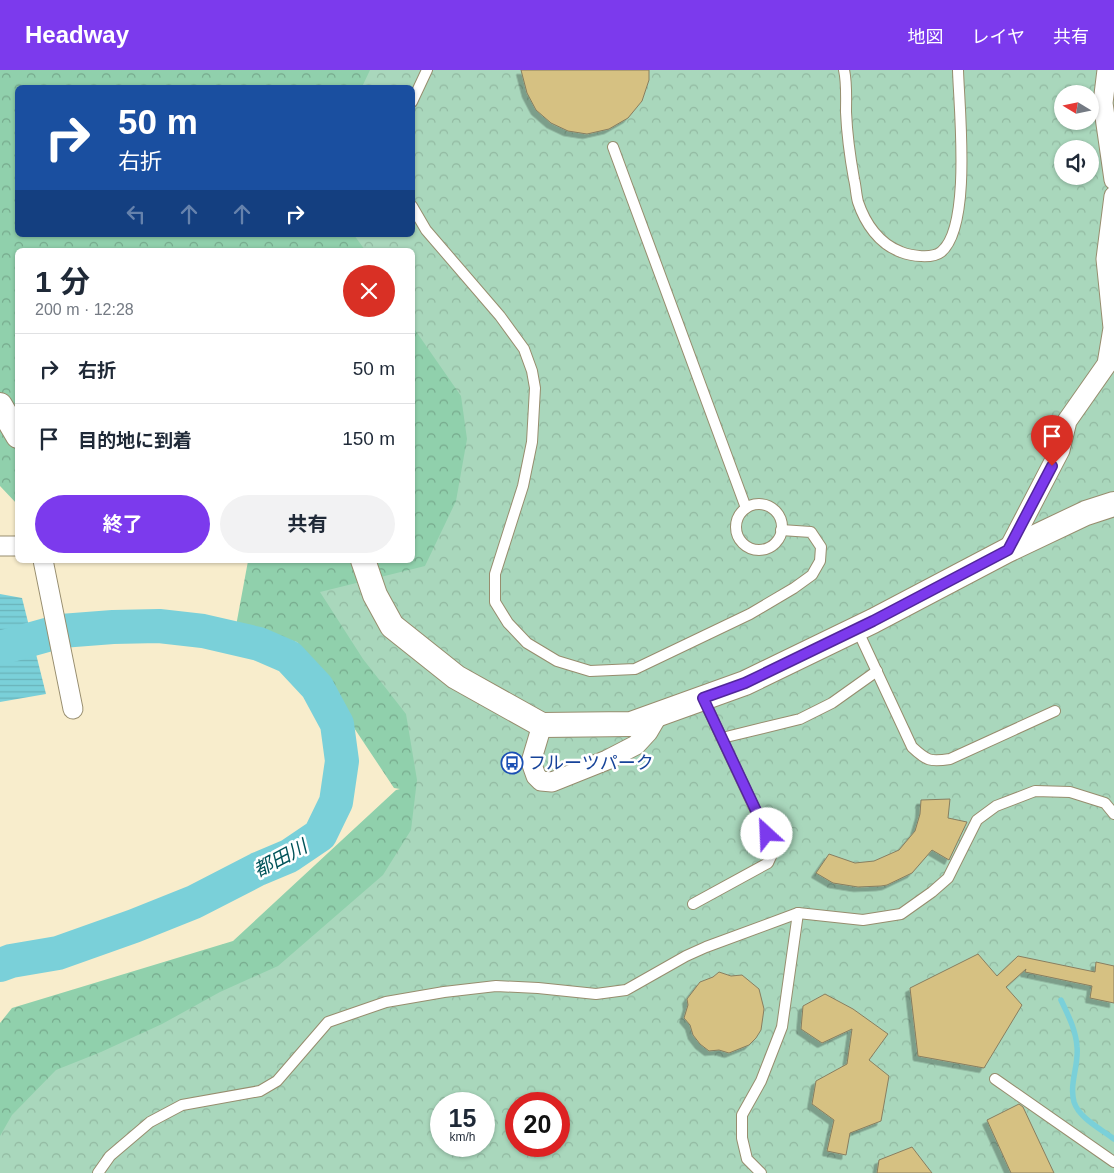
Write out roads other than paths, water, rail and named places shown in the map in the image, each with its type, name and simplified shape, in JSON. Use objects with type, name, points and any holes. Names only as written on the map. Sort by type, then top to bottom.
[{"type":"street","points":[[1107,70],[1103,103],[1114,180]]},
{"type":"street","points":[[1008,550],[1060,450],[1066,421],[1107,364],[1113,328],[1106,259],[1114,196]]},
{"type":"street","points":[[0,405],[15,431]]},
{"type":"street","points":[[364,563],[375,595],[392,626],[456,676],[542,725],[631,724],[745,683],[857,629],[1008,550],[1086,513],[1114,504]]},
{"type":"street","points":[[0,546],[15,546]]},
{"type":"street","points":[[45,563],[72,709]]},
{"type":"street","points":[[542,725],[531,762],[536,776],[542,781],[552,782],[636,745],[648,732],[658,715]]},
{"type":"lane","points":[[415,96],[427,70]]},
{"type":"lane","points":[[844,70],[848,143],[858,202],[872,232],[884,242],[901,252],[930,256],[941,252],[950,242],[956,223],[961,194],[958,70]]},
{"type":"lane","points":[[613,147],[746,508]]},
{"type":"lane","points":[[415,211],[426,230],[500,316],[524,349],[532,371],[535,388],[532,442],[523,486],[495,574],[495,602],[508,623],[527,643],[557,661],[590,670],[635,670],[750,614],[812,575],[820,561],[821,547],[811,532],[781,530]]},
{"type":"lane","points":[[752,504],[764,504],[775,510],[782,522],[775,544],[765,549],[753,550],[745,546],[735,532],[736,521],[746,508],[752,504]]},
{"type":"lane","points":[[857,629],[912,747],[921,756],[933,762],[950,759],[1055,711]]},
{"type":"lane","points":[[722,738],[800,719],[832,703],[877,671]]},
{"type":"lane","points":[[693,904],[768,864],[774,850],[703,698]]},
{"type":"lane","points":[[98,1173],[110,1156],[150,1122],[182,1105],[260,1091],[278,1080],[328,1022],[386,1002],[444,992],[496,986],[596,994],[626,990],[706,946],[798,913],[863,920],[900,914],[932,892],[948,878],[977,820],[996,806],[1035,791],[1070,792],[1105,803],[1114,814]]},
{"type":"lane","points":[[761,1173],[747,1159],[742,1138],[742,1116],[761,1081],[782,1027],[798,913]]},
{"type":"lane","points":[[995,1079],[1114,1162]]},
{"type":"water","points":[[0,594],[22,598],[46,694],[0,702]]},
{"type":"waterway","name":"都田川","points":[[0,648],[61,631],[159,626],[203,631],[259,644],[289,657],[317,687],[337,724],[342,761],[336,802],[320,835],[289,856],[258,869],[194,902],[134,926],[58,953],[11,961],[0,965]]},
{"type":"waterway","points":[[1061,1000],[1076,1041],[1074,1102],[1085,1118],[1114,1139]]},
{"type":"place","name":"フルーツパーク","points":[[512,763]]}]
